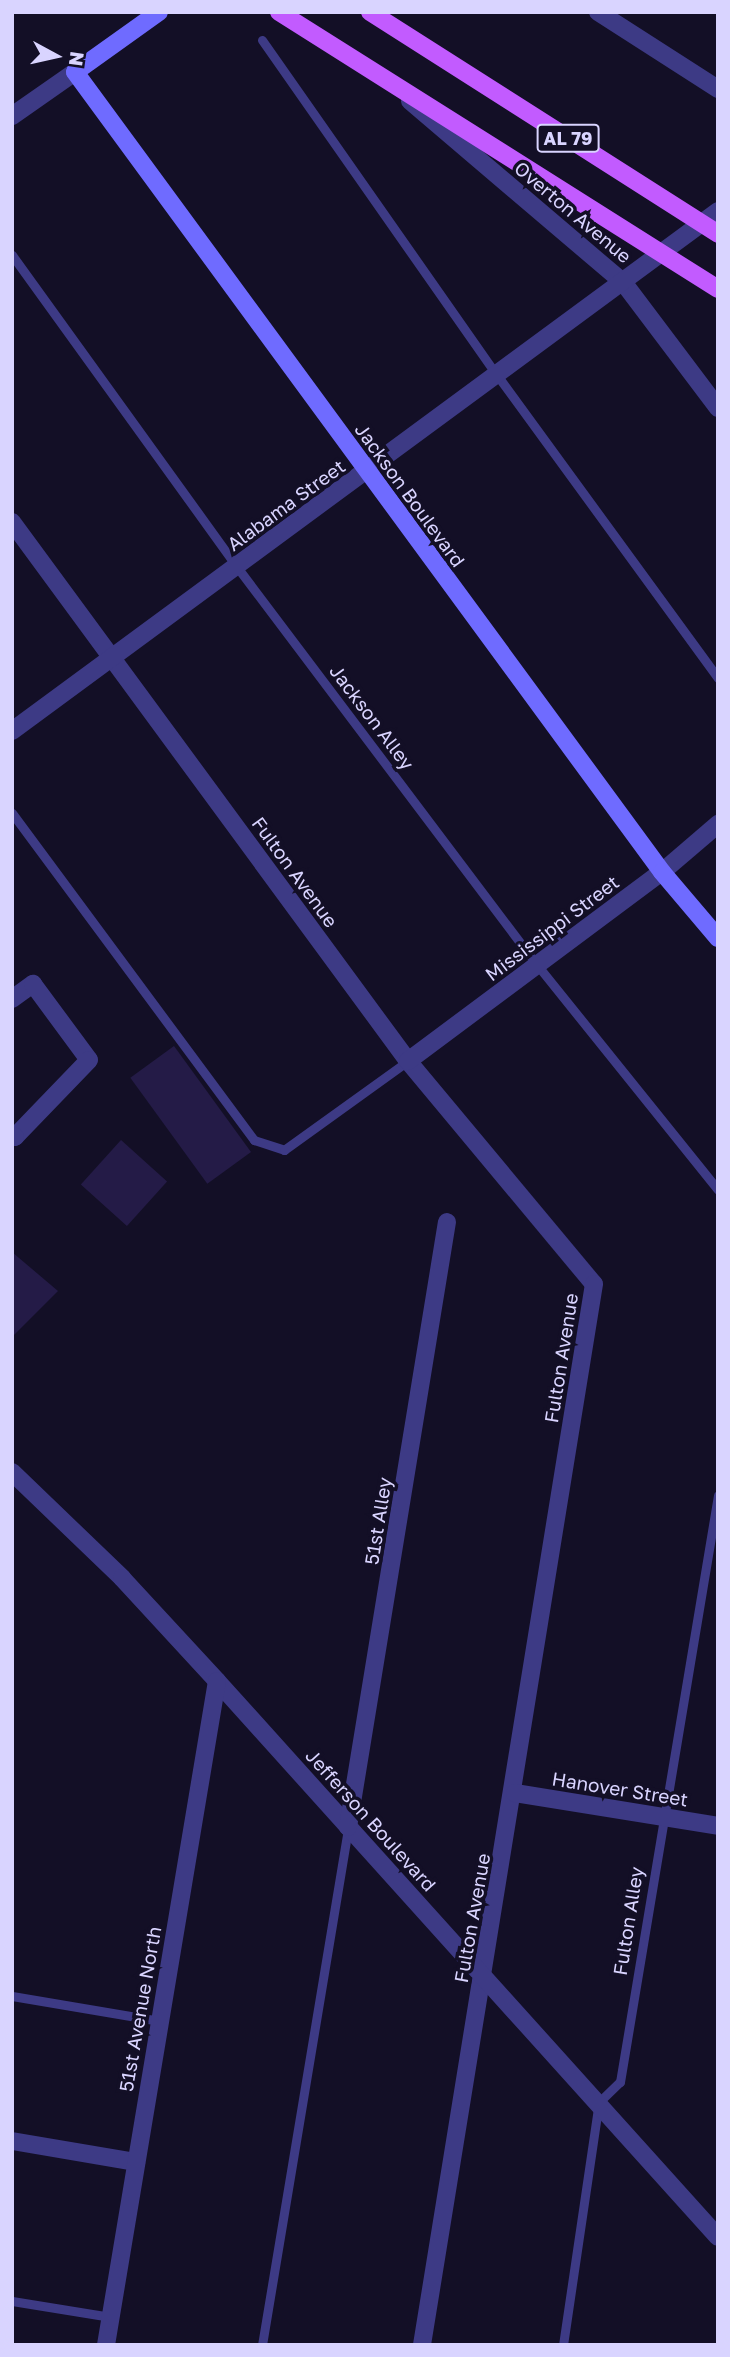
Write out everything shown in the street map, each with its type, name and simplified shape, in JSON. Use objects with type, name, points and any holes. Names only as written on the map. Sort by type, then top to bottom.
[{"type":"main road","name":"AL 79","points":[[279,12],[718,289]]},
{"type":"main road","name":"AL 79","points":[[370,12],[718,234]]},
{"type":"street","points":[[12,116],[159,12]]},
{"type":"street","points":[[598,12],[718,89]]},
{"type":"street","name":"Jackson Boulevard","points":[[75,72],[662,872],[718,938]]},
{"type":"street","name":"Overton Avenue","points":[[376,72],[623,282],[718,408]]},
{"type":"street","name":"Alabama Street","points":[[12,731],[367,473],[718,211]]},
{"type":"street","name":"Fulton Avenue","points":[[12,522],[408,1061],[594,1284],[515,1793],[422,2345]]},
{"type":"street","name":"Mississippi Street","points":[[408,1061],[662,872],[718,824]]},
{"type":"street","points":[[12,999],[33,984],[89,1060],[15,1137],[12,1135]]},
{"type":"street","name":"51st Alley","points":[[348,1827],[447,1222]]},
{"type":"street","name":"Jefferson Boulevard","points":[[12,1472],[122,1578],[484,1972],[718,2237]]},
{"type":"street","name":"51st Avenue North","points":[[106,2345],[217,1681]]},
{"type":"street","name":"Hanover Street","points":[[515,1793],[718,1826]]},
{"type":"street","points":[[12,2141],[136,2162]]},
{"type":"lane","points":[[262,40],[496,375],[718,678]]},
{"type":"lane","name":"Jackson Alley","points":[[12,255],[237,567],[537,966],[718,1190]]},
{"type":"lane","points":[[12,813],[254,1140],[284,1150],[408,1061]]},
{"type":"lane","name":"Fulton Alley","points":[[563,2345],[600,2102],[620,2082],[718,1495]]},
{"type":"lane","points":[[262,2345],[348,1827]]},
{"type":"lane","points":[[12,1996],[160,2021]]},
{"type":"lane","points":[[12,2301],[111,2317]]},
{"type":"building","points":[[174,1046],[251,1152],[207,1184],[130,1078]]},
{"type":"building","points":[[121,1140],[167,1181],[127,1226],[81,1185]]},
{"type":"building","points":[[12,1252],[58,1291],[12,1337]]}]
